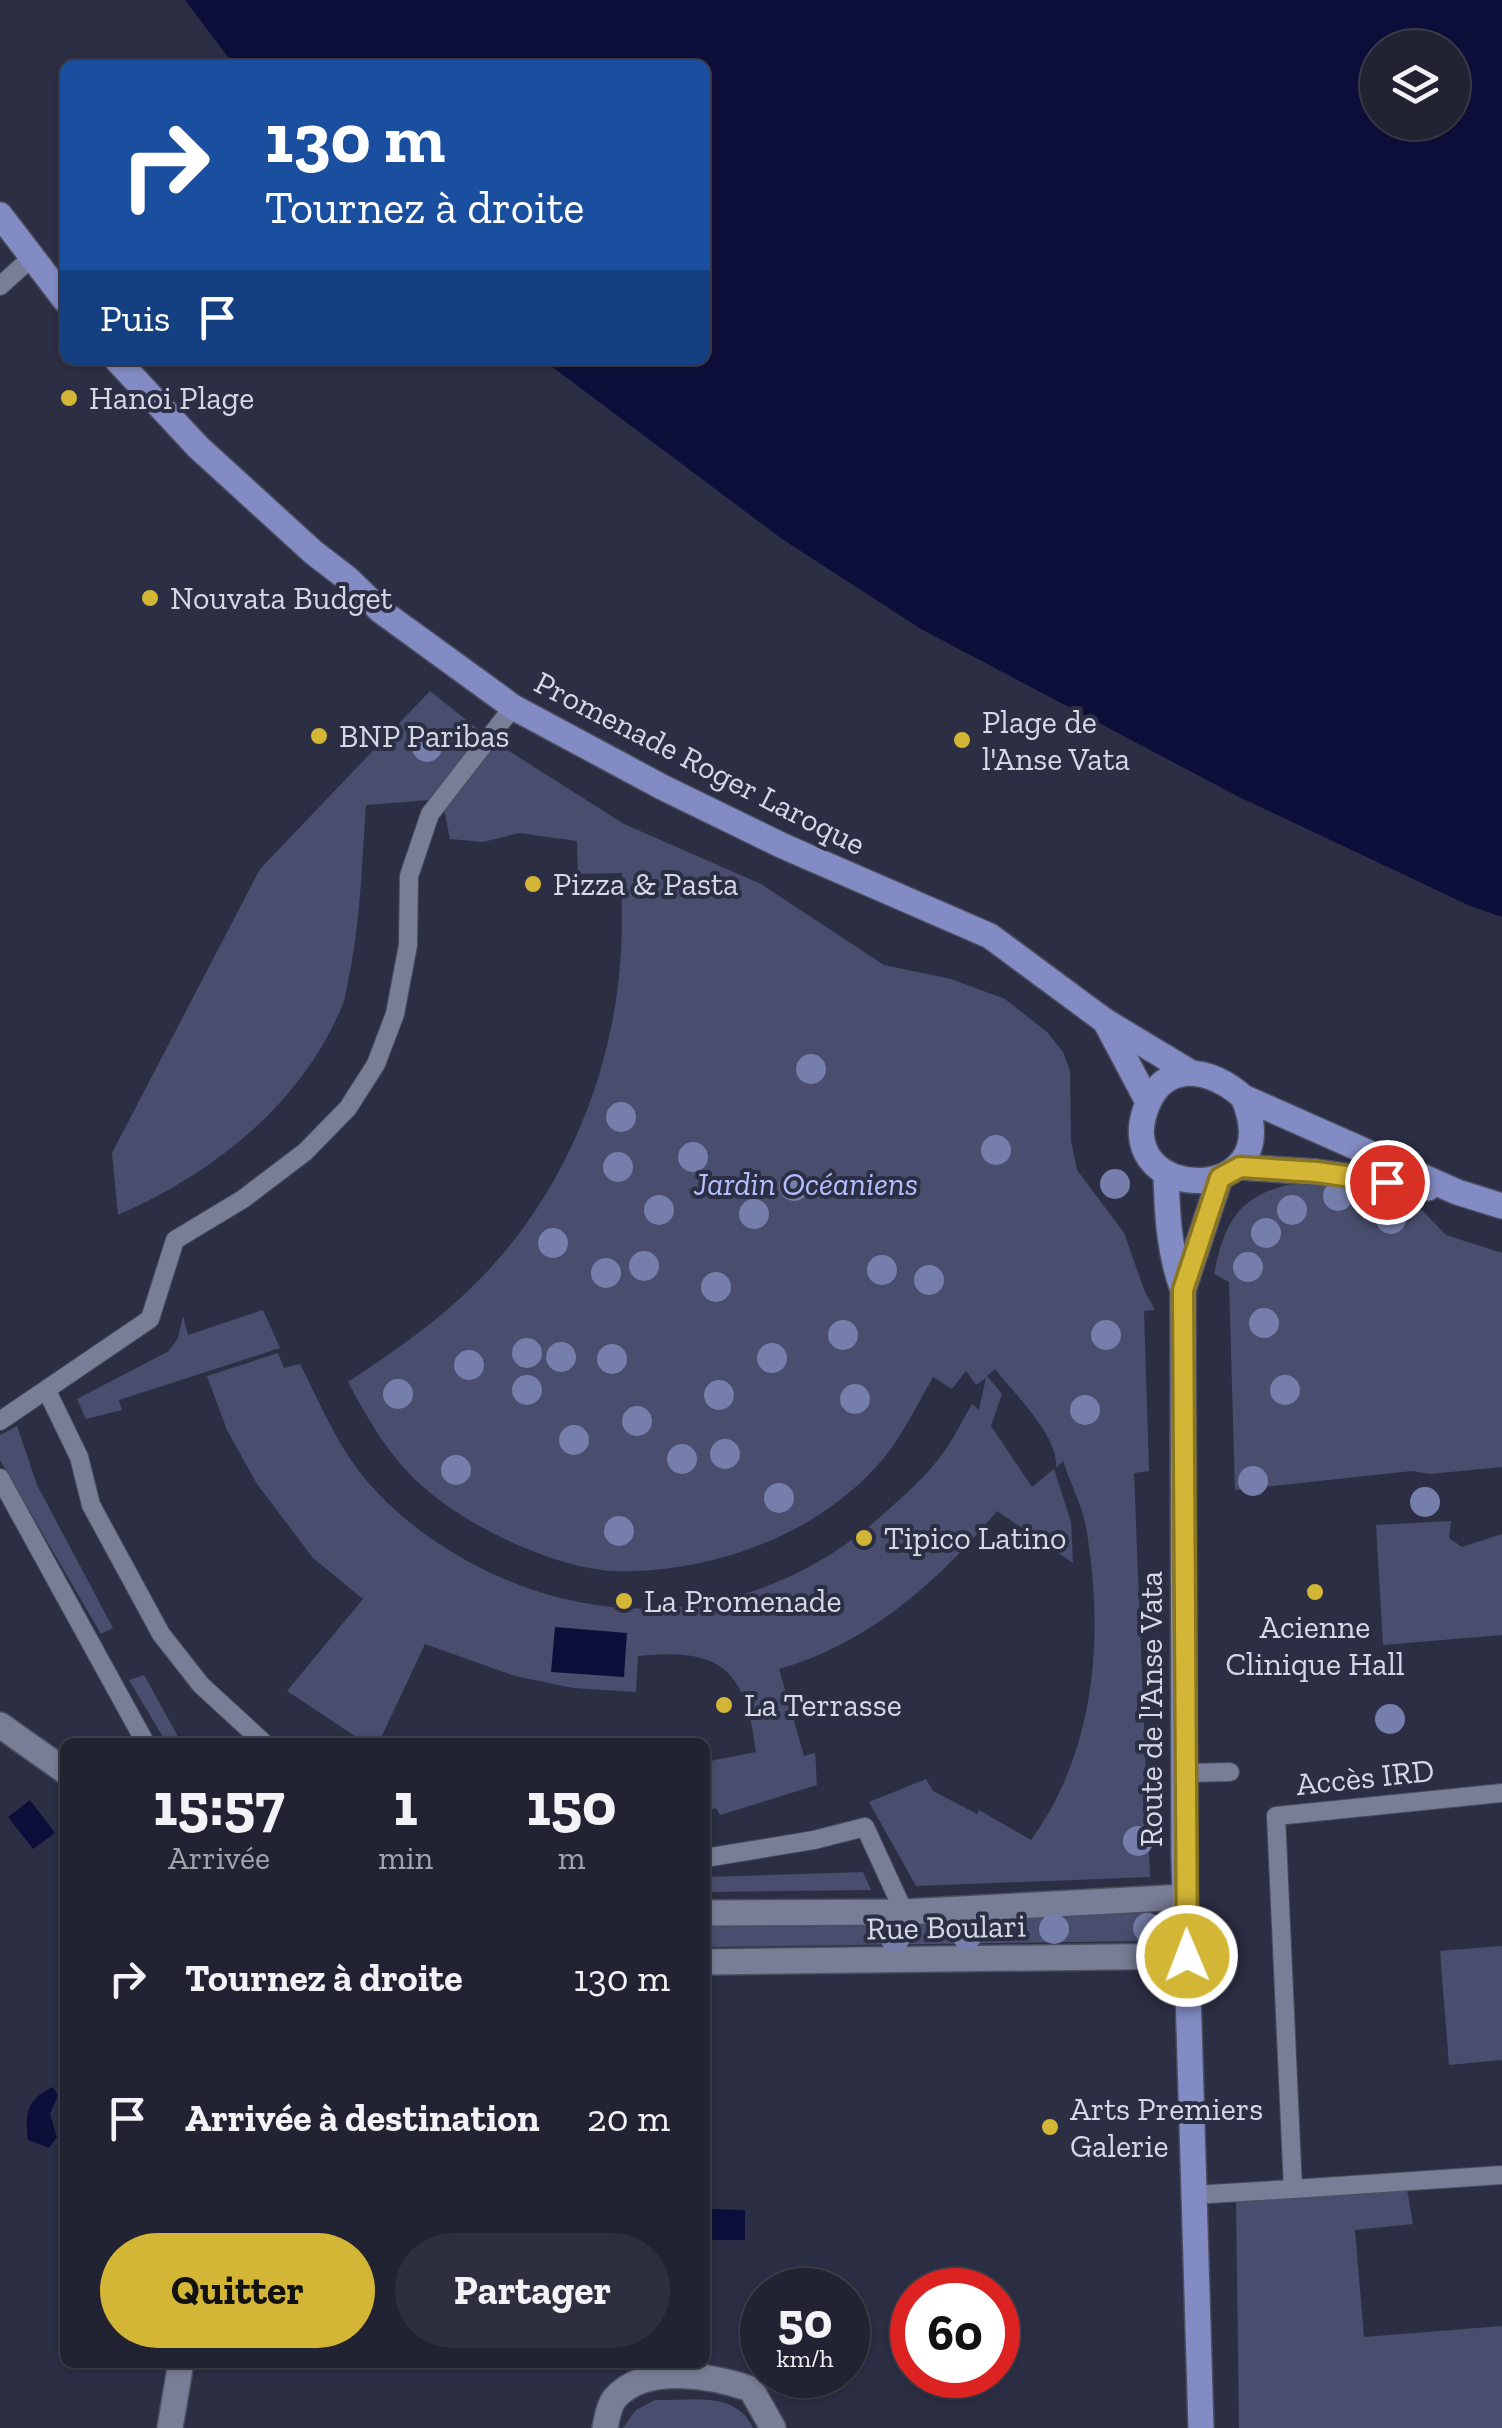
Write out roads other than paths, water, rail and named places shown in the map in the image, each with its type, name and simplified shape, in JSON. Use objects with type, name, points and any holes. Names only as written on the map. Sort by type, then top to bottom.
[{"type":"main road","points":[[0,215],[60,294]]},
{"type":"main road","name":"Promenade Roger Laroque","points":[[122,365],[198,447],[381,612],[513,707],[782,846],[990,936],[1105,1021],[1188,1071]]},
{"type":"main road","name":"Promenade Roger Laroque","points":[[1105,1021],[1148,1102]]},
{"type":"main road","points":[[1458,1192],[1317,1172],[1230,1172],[1202,1183],[1184,1181],[1166,1174],[1146,1149],[1142,1134],[1148,1102],[1169,1079],[1188,1071],[1206,1073],[1228,1083],[1243,1097],[1458,1192],[1502,1206]]},
{"type":"main road","points":[[1230,1172],[1252,1134],[1251,1114],[1243,1097]]},
{"type":"main road","name":"Route de l'Anse Vata","points":[[1183,1290],[1230,1172]]},
{"type":"main road","name":"Route de l'Anse Vata","points":[[1166,1174],[1167,1223],[1174,1266],[1183,1290],[1184,1774],[1201,2428]]},
{"type":"street","points":[[0,1725],[60,1767]]},
{"type":"street","name":"Rue Boulari","points":[[710,1913],[904,1912],[1186,1897]]},
{"type":"street","name":"Rue Boulari","points":[[710,1962],[1187,1956]]},
{"type":"street","points":[[170,2428],[180,2368]]},
{"type":"street","points":[[605,2428],[612,2400],[637,2381],[690,2375],[718,2378],[751,2389],[773,2428]]},
{"type":"lane","points":[[0,286],[30,259]]},
{"type":"lane","points":[[0,1421],[150,1319],[175,1240],[243,1199],[305,1152],[348,1108],[376,1064],[395,1014],[408,945],[409,876],[430,814],[513,707]]},
{"type":"lane","points":[[46,1391],[78,1457],[91,1505],[162,1634],[201,1685],[258,1738]]},
{"type":"lane","points":[[0,1478],[143,1738]]},
{"type":"lane","points":[[1184,1774],[1230,1772]]},
{"type":"lane","name":"Accès IRD","points":[[1294,2189],[1276,1816],[1502,1793]]},
{"type":"lane","points":[[710,1857],[814,1840],[865,1826],[904,1912]]},
{"type":"lane","points":[[1193,2195],[1502,2174]]},
{"type":"place","name":"Hanoi Plage","points":[[69,398]]},
{"type":"place","name":"Nouvata Budget","points":[[150,598]]},
{"type":"place","name":"BNP Paribas","points":[[319,736]]},
{"type":"place","name":"Plage de l'Anse Vata","points":[[962,740]]},
{"type":"place","name":"Pizza & Pasta","points":[[533,884]]},
{"type":"place","name":"Tipico Latino","points":[[864,1538]]},
{"type":"place","name":"Acienne Clinique Hall","points":[[1315,1592]]},
{"type":"place","name":"La Promenade","points":[[624,1601]]},
{"type":"place","name":"La Terrasse","points":[[724,1705]]},
{"type":"place","name":"Arts Premiers Galerie","points":[[1050,2127]]},
{"type":"park label","name":"Jardin Océaniens","points":[[806,1184]]}]
